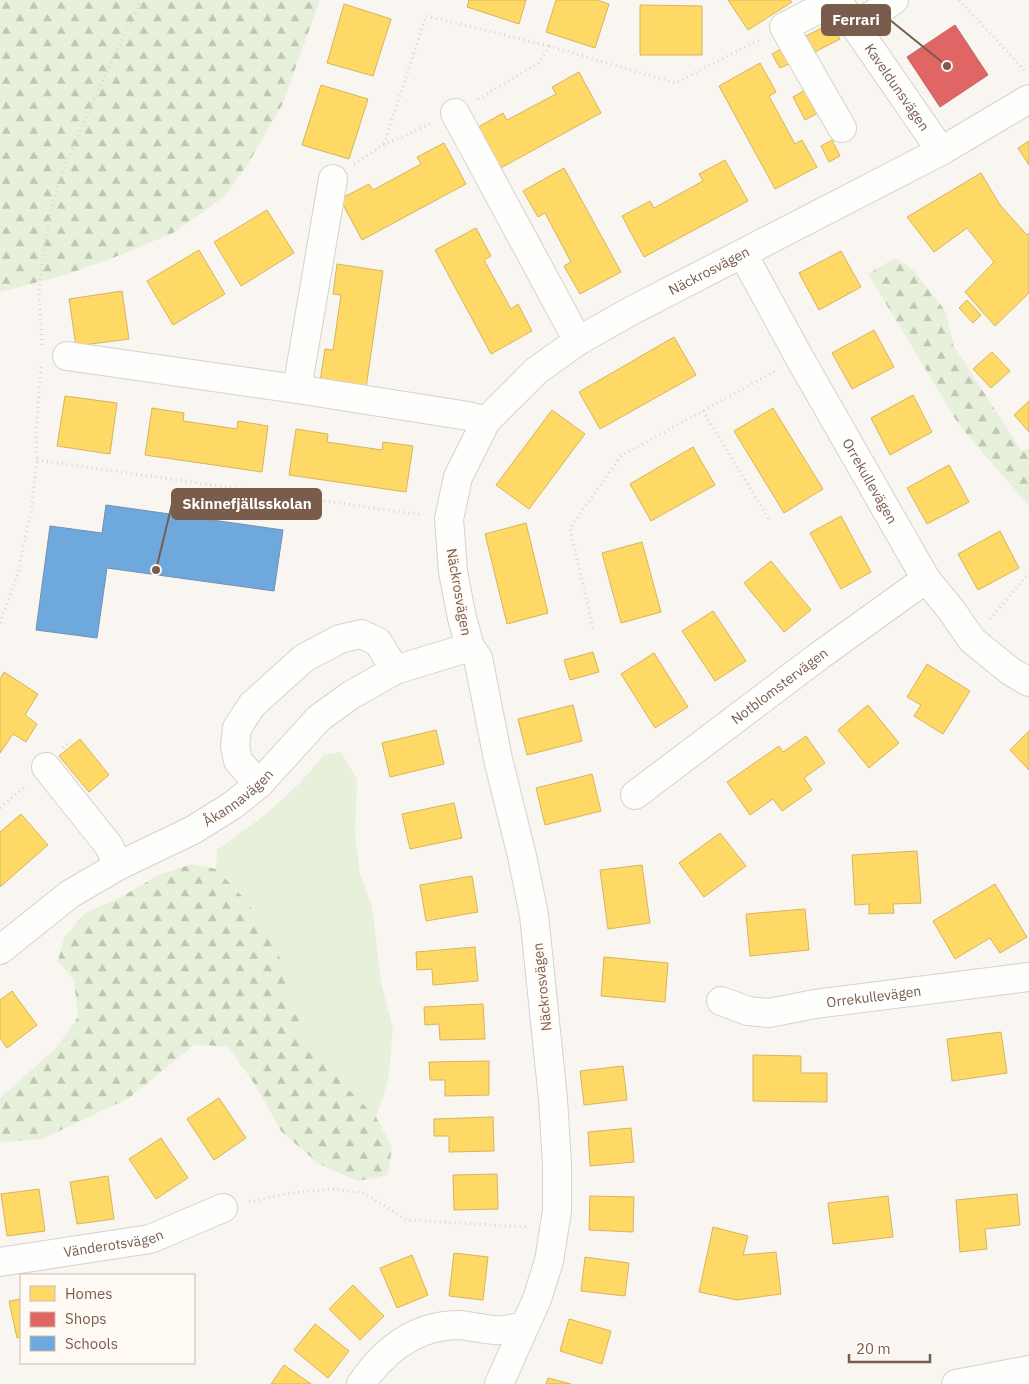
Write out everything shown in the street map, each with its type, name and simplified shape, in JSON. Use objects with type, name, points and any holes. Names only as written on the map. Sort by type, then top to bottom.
[{"type":"street","points":[[837,0],[784,27],[842,128]]},
{"type":"street","name":"Kaveldunsvägen","points":[[837,0],[941,151]]},
{"type":"street","points":[[855,27],[894,0]]},
{"type":"street","name":"Näckrosvägen","points":[[499,1384],[536,1299],[549,1261],[557,1202],[553,1108],[534,915],[498,758],[478,658],[470,647],[453,572],[449,519],[458,477],[486,421],[536,371],[578,341],[631,311],[941,151],[1028,87]]},
{"type":"street","points":[[454,113],[578,341]]},
{"type":"street","points":[[297,389],[333,179]]},
{"type":"street","name":"Orrekullevägen","points":[[743,254],[799,357],[926,579],[972,640],[1010,671],[1029,682]]},
{"type":"street","points":[[50,356],[297,389],[468,416],[486,421]]},
{"type":"street","name":"Notblomstervägen","points":[[635,794],[811,661],[926,579]]},
{"type":"street","points":[[259,784],[238,761],[235,746],[236,728],[252,705],[304,658],[340,639],[361,634],[378,642],[395,670]]},
{"type":"street","name":"Åkannavägen","points":[[0,950],[70,894],[118,866],[193,830],[233,805],[259,784],[319,718],[351,695],[395,670],[470,647]]},
{"type":"street","points":[[46,767],[109,846],[118,866]]},
{"type":"street","name":"Orrekullevägen","points":[[721,1001],[748,1011],[769,1012],[815,1004],[1029,977]]},
{"type":"street","name":"Vänderotsvägen","points":[[0,1262],[150,1239],[222,1208]]},
{"type":"street","points":[[361,1384],[390,1350],[410,1336],[434,1327],[460,1325],[496,1331],[524,1326]]},
{"type":"street","points":[[956,1384],[1029,1370]]},
{"type":"path","points":[[0,623],[17,576],[27,533],[37,460],[36,436],[50,356],[39,292],[45,242],[54,197],[66,164],[92,105],[141,0]]},
{"type":"path","points":[[959,0],[1028,87]]},
{"type":"path","points":[[383,145],[426,16],[549,46],[675,83],[784,27]]},
{"type":"path","points":[[333,179],[383,145],[454,113],[539,64],[549,46]]},
{"type":"path","points":[[593,628],[570,528],[621,456],[799,357]]},
{"type":"path","points":[[702,411],[770,522]]},
{"type":"path","points":[[37,460],[449,519]]},
{"type":"path","points":[[986,624],[1029,573]]},
{"type":"path","points":[[222,1208],[286,1194],[330,1188],[364,1193],[407,1220],[554,1229]]},
{"type":"green space","points":[[0,0],[320,0],[282,105],[249,162],[225,196],[175,232],[65,275],[0,292]]},
{"type":"green space","points":[[895,258],[913,270],[946,312],[953,345],[1021,450],[1029,449],[1029,506],[959,425],[868,274]]},
{"type":"green space","points":[[340,752],[357,779],[355,833],[360,874],[372,907],[381,983],[393,1029],[388,1081],[376,1117],[344,1085],[307,1038],[289,991],[241,895],[216,869],[217,850],[265,815],[301,782],[324,755]]},
{"type":"green space","points":[[192,864],[216,869],[241,895],[274,938],[289,991],[307,1038],[344,1085],[376,1117],[392,1147],[388,1175],[358,1181],[319,1164],[281,1131],[256,1086],[228,1047],[195,1044],[129,1098],[42,1139],[0,1142],[0,1098],[57,1047],[78,1017],[74,980],[58,961],[64,938],[84,914],[119,898],[159,875]]},
{"type":"building: Homes","points":[[469,0],[526,0],[519,24],[467,7]]},
{"type":"building: Homes","points":[[556,0],[597,0],[609,4],[595,48],[546,32]]},
{"type":"building: Homes","points":[[728,0],[790,0],[792,2],[748,30]]},
{"type":"building: Homes","points":[[344,4],[391,19],[373,76],[327,63]]},
{"type":"building: Homes","points":[[640,5],[702,6],[702,55],[640,55]]},
{"type":"building: Homes","points":[[831,23],[840,39],[813,53],[804,37]]},
{"type":"building: Homes","points":[[783,48],[791,63],[780,68],[772,54]]},
{"type":"building: Homes","points":[[760,63],[776,92],[769,96],[795,144],[802,140],[817,167],[775,189],[719,86]]},
{"type":"building: Homes","points":[[579,72],[601,113],[497,170],[475,129],[503,113],[507,120],[556,94],[552,87]]},
{"type":"building: Homes","points":[[321,85],[368,99],[349,159],[302,145]]},
{"type":"building: Homes","points":[[805,90],[818,113],[805,120],[793,97]]},
{"type":"building: Homes","points":[[832,140],[840,156],[829,162],[821,146]]},
{"type":"building: Homes","points":[[1029,141],[1029,165],[1018,148]]},
{"type":"building: Homes","points":[[444,143],[466,184],[362,240],[340,199],[369,184],[373,190],[421,164],[417,157]]},
{"type":"building: Homes","points":[[725,160],[748,201],[644,257],[622,216],[650,201],[654,208],[703,181],[699,174]]},
{"type":"building: Homes","points":[[564,168],[621,272],[580,294],[564,266],[571,262],[545,213],[538,217],[523,191]]},
{"type":"building: Homes","points":[[981,173],[1000,205],[1027,235],[1029,233],[1029,293],[995,326],[965,292],[994,262],[967,228],[934,252],[907,217]]},
{"type":"building: Homes","points":[[267,210],[294,253],[241,286],[214,242]]},
{"type":"building: Homes","points":[[476,228],[491,256],[484,260],[511,309],[518,304],[532,331],[491,354],[435,250]]},
{"type":"building: Homes","points":[[199,250],[225,294],[173,325],[147,281]]},
{"type":"building: Homes","points":[[841,251],[861,287],[819,310],[799,273]]},
{"type":"building: Homes","points":[[337,264],[383,271],[366,388],[320,381],[325,349],[333,350],[341,295],[333,294]]},
{"type":"building: Homes","points":[[122,291],[129,339],[76,346],[69,299]]},
{"type":"building: Homes","points":[[967,300],[981,315],[973,323],[959,308]]},
{"type":"building: Homes","points":[[874,330],[894,367],[852,389],[832,353]]},
{"type":"building: Homes","points":[[674,337],[696,375],[600,429],[579,392]]},
{"type":"building: Homes","points":[[992,352],[1010,371],[991,388],[973,369]]},
{"type":"building: Homes","points":[[913,395],[932,432],[890,455],[871,418]]},
{"type":"building: Homes","points":[[65,396],[117,403],[110,454],[57,446]]},
{"type":"building: Homes","points":[[1029,401],[1029,432],[1014,415]]},
{"type":"building: Homes","points":[[152,408],[184,413],[183,421],[237,429],[238,421],[268,426],[262,472],[145,455]]},
{"type":"building: Homes","points":[[773,408],[823,489],[784,513],[734,431]]},
{"type":"building: Homes","points":[[552,410],[585,434],[529,509],[496,485]]},
{"type":"building: Homes","points":[[296,429],[328,434],[327,442],[382,450],[383,442],[413,446],[406,492],[289,475]]},
{"type":"building: Homes","points":[[693,447],[715,485],[651,521],[630,484]]},
{"type":"building: Homes","points":[[949,465],[969,502],[927,524],[907,488]]},
{"type":"building: Homes","points":[[841,516],[871,572],[841,589],[810,533]]},
{"type":"building: Homes","points":[[526,523],[548,613],[507,624],[485,534]]},
{"type":"building: Homes","points":[[1000,531],[1019,568],[978,590],[958,554]]},
{"type":"building: Homes","points":[[642,542],[661,612],[621,623],[602,553]]},
{"type":"building: Homes","points":[[771,561],[811,610],[784,632],[744,583]]},
{"type":"building: Homes","points":[[713,611],[746,661],[715,681],[682,631]]},
{"type":"building: Homes","points":[[593,652],[599,672],[570,680],[564,660]]},
{"type":"building: Homes","points":[[654,653],[688,707],[655,728],[621,674]]},
{"type":"building: Homes","points":[[927,664],[970,691],[943,734],[914,716],[921,705],[907,697]]},
{"type":"building: Homes","points":[[4,672],[38,694],[25,715],[37,724],[26,742],[13,734],[0,753],[0,679]]},
{"type":"building: Homes","points":[[573,705],[582,741],[527,755],[518,719]]},
{"type":"building: Homes","points":[[868,705],[899,743],[869,768],[838,730]]},
{"type":"building: Homes","points":[[436,730],[444,764],[390,777],[382,743]]},
{"type":"building: Homes","points":[[1029,731],[1029,770],[1010,750]]},
{"type":"building: Homes","points":[[806,736],[825,763],[804,778],[812,790],[782,811],[773,799],[750,815],[727,782],[779,746],[783,752]]},
{"type":"building: Homes","points":[[80,739],[109,775],[89,792],[59,756]]},
{"type":"building: Homes","points":[[592,774],[601,811],[545,825],[536,788]]},
{"type":"building: Homes","points":[[454,803],[462,838],[410,849],[402,814]]},
{"type":"building: Homes","points":[[21,814],[48,845],[0,887],[0,832]]},
{"type":"building: Homes","points":[[720,833],[746,866],[704,897],[679,863]]},
{"type":"building: Homes","points":[[917,851],[921,903],[893,904],[894,913],[869,914],[869,904],[855,905],[852,855]]},
{"type":"building: Homes","points":[[642,865],[650,923],[608,929],[600,870]]},
{"type":"building: Homes","points":[[472,876],[478,912],[426,921],[420,885]]},
{"type":"building: Homes","points":[[995,884],[1027,937],[1000,953],[990,938],[955,959],[933,921]]},
{"type":"building: Homes","points":[[805,909],[809,950],[750,956],[746,914]]},
{"type":"building: Homes","points":[[475,947],[478,981],[433,985],[432,969],[417,970],[416,952]]},
{"type":"building: Homes","points":[[604,957],[668,963],[665,1002],[601,996]]},
{"type":"building: Homes","points":[[12,991],[37,1025],[7,1048],[0,1038],[0,1000]]},
{"type":"building: Homes","points":[[483,1004],[485,1039],[440,1040],[439,1024],[425,1025],[424,1007]]},
{"type":"building: Homes","points":[[1001,1032],[1007,1073],[952,1081],[947,1039]]},
{"type":"building: Homes","points":[[753,1055],[801,1056],[801,1073],[827,1073],[827,1102],[753,1101]]},
{"type":"building: Homes","points":[[489,1061],[489,1095],[445,1096],[445,1080],[430,1080],[429,1062]]},
{"type":"building: Homes","points":[[623,1066],[627,1100],[584,1105],[580,1071]]},
{"type":"building: Homes","points":[[219,1098],[246,1138],[214,1160],[187,1119]]},
{"type":"building: Homes","points":[[493,1117],[494,1151],[449,1152],[449,1136],[434,1136],[434,1119]]},
{"type":"building: Homes","points":[[631,1128],[634,1162],[590,1166],[588,1132]]},
{"type":"building: Homes","points":[[161,1138],[188,1178],[156,1199],[129,1159]]},
{"type":"building: Homes","points":[[497,1174],[498,1209],[454,1210],[453,1175]]},
{"type":"building: Homes","points":[[108,1176],[114,1219],[77,1224],[70,1182]]},
{"type":"building: Homes","points":[[39,1189],[45,1231],[7,1236],[1,1194]]},
{"type":"building: Homes","points":[[1017,1194],[1020,1225],[985,1229],[987,1249],[960,1252],[956,1200]]},
{"type":"building: Homes","points":[[590,1196],[634,1197],[633,1232],[589,1230]]},
{"type":"building: Homes","points":[[888,1196],[893,1237],[833,1244],[828,1203]]},
{"type":"building: Homes","points":[[713,1227],[748,1236],[743,1255],[776,1252],[781,1294],[737,1300],[699,1292]]},
{"type":"building: Homes","points":[[454,1253],[488,1257],[483,1300],[449,1296]]},
{"type":"building: Homes","points":[[412,1255],[428,1295],[397,1308],[380,1268]]},
{"type":"building: Homes","points":[[585,1257],[629,1263],[625,1296],[581,1291]]},
{"type":"building: Homes","points":[[353,1285],[384,1316],[360,1340],[329,1309]]},
{"type":"building: Homes","points":[[20,1299],[20,1337],[17,1338],[9,1301]]},
{"type":"building: Homes","points":[[569,1319],[611,1331],[602,1364],[560,1351]]},
{"type":"building: Homes","points":[[315,1324],[349,1351],[328,1378],[294,1350]]},
{"type":"building: Homes","points":[[284,1365],[311,1384],[271,1384]]},
{"type":"building: Homes","points":[[548,1378],[571,1384],[546,1384]]},
{"type":"building: Shops","points":[[955,25],[988,75],[940,107],[907,57]]},
{"type":"building: Schools","points":[[106,505],[283,530],[274,591],[107,568],[97,638],[36,630],[50,526],[102,533]]},
{"type":"place","name":"Ferrari","points":[[947,66]]},
{"type":"place","name":"Skinnefjällsskolan","points":[[156,570]]}]
